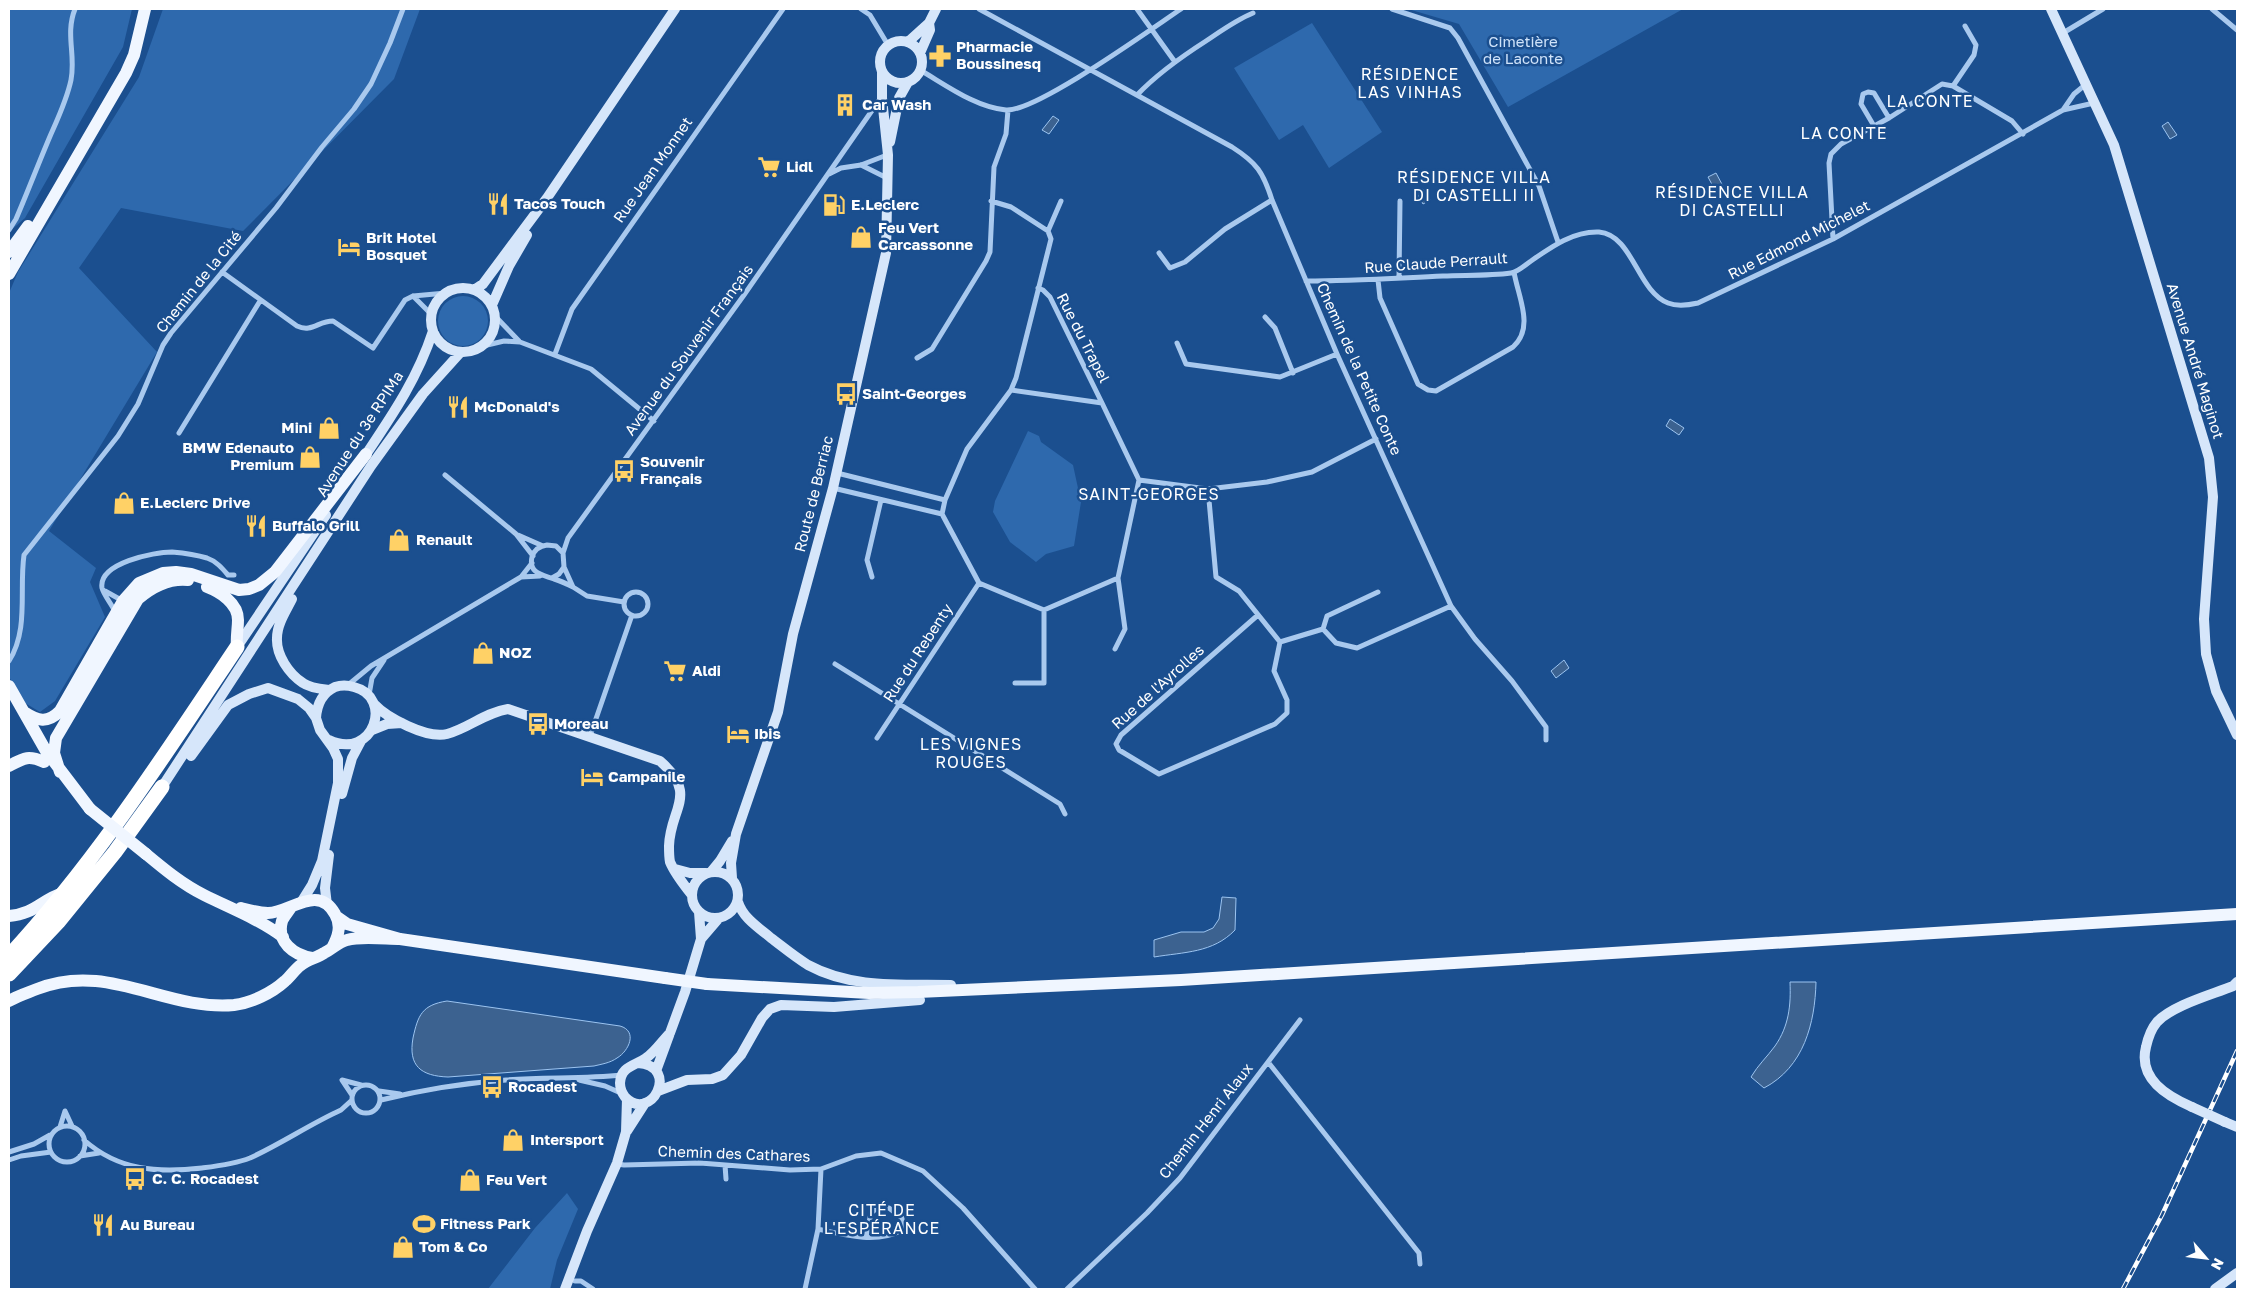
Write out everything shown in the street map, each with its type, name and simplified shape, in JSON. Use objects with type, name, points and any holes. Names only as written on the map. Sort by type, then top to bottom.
[{"type":"highway","points":[[9,956],[63,893],[125,814],[238,647]]},
{"type":"highway","points":[[9,974],[59,921],[115,852],[162,787]]},
{"type":"main road","points":[[9,274],[126,73],[134,55],[145,9]]},
{"type":"main road","points":[[474,290],[483,284],[547,198],[675,9]]},
{"type":"main road","points":[[908,42],[920,53],[922,61],[920,70],[908,82],[893,82],[882,72],[880,57],[888,45],[894,42],[908,42],[929,23],[936,9]]},
{"type":"main road","name":"Avenue André Maginot","points":[[2051,9],[2114,145],[2209,458],[2213,497],[2204,619],[2206,654],[2216,692],[2237,735]]},
{"type":"main road","points":[[920,53],[930,30],[929,23]]},
{"type":"main road","name":"Route de Berriac","points":[[732,878],[731,863],[736,834],[778,712],[793,634],[837,473],[886,253],[888,155],[882,98],[882,72]]},
{"type":"main road","name":"Route de Berriac","points":[[888,155],[899,98],[908,82]]},
{"type":"main road","points":[[9,251],[67,173]]},
{"type":"main road","points":[[492,305],[509,266],[547,198]]},
{"type":"main road","points":[[466,288],[474,290],[487,298],[492,305],[495,316],[494,331],[483,346],[470,352],[460,353],[445,347],[433,331],[431,314],[437,302],[446,293],[466,288]]},
{"type":"main road","name":"Avenue du 3e RPIMa","points":[[238,647],[404,398],[424,358],[433,331]]},
{"type":"main road","name":"Avenue du 3e RPIMa","points":[[337,518],[371,466],[423,394],[460,353]]},
{"type":"main road","points":[[24,712],[36,720],[44,721],[53,718],[60,711],[139,584],[163,573],[191,574],[239,590],[259,585],[275,572],[366,454]]},
{"type":"main road","points":[[329,690],[304,684],[291,672],[279,655],[276,638],[281,622],[297,588],[337,518]]},
{"type":"main road","points":[[162,787],[337,518]]},
{"type":"main road","points":[[60,772],[54,753],[56,738],[63,722],[101,663],[124,608],[149,589],[180,579],[192,581],[220,592],[232,604],[238,617],[236,636],[238,647]]},
{"type":"main road","points":[[316,718],[319,702],[329,690],[338,686],[348,685],[360,688],[382,711],[402,723],[434,734],[447,734],[493,712],[508,709],[660,761],[672,771],[679,782],[681,801],[670,836],[670,862],[692,895],[694,904],[699,912],[701,939],[685,992],[656,1071]]},
{"type":"main road","points":[[9,686],[60,772],[90,809]]},
{"type":"main road","points":[[162,787],[181,770],[228,705],[249,694],[268,688],[298,699],[309,708],[338,759],[338,783],[322,861],[312,885],[282,921],[283,937]]},
{"type":"main road","points":[[371,700],[376,717],[372,730]]},
{"type":"main road","points":[[9,702],[44,762],[60,782],[90,809],[171,875],[202,894],[269,926],[283,937],[292,951],[301,956],[312,958]]},
{"type":"main road","points":[[327,905],[325,888],[335,822],[352,758],[361,741],[372,730],[387,724],[402,723]]},
{"type":"main road","points":[[328,739],[344,745],[361,741]]},
{"type":"main road","points":[[9,766],[22,758],[32,757],[44,762]]},
{"type":"main road","name":"Route de Berriac","points":[[709,873],[720,861],[736,834]]},
{"type":"main road","points":[[675,869],[690,873],[726,874],[732,878],[738,890],[740,910],[746,918],[785,949],[807,964],[828,974],[849,980],[879,984],[1036,986]]},
{"type":"main road","points":[[692,895],[696,882],[709,873]]},
{"type":"main road","points":[[9,916],[29,912],[41,906],[50,897],[63,893]]},
{"type":"main road","points":[[226,905],[268,913],[315,900],[327,905],[337,917],[347,924],[400,939],[707,984],[760,995],[814,999],[920,1000]]},
{"type":"main road","points":[[699,912],[712,918],[719,918],[731,913],[738,902]]},
{"type":"main road","points":[[707,984],[869,993],[1181,980],[2237,914]]},
{"type":"main road","points":[[332,948],[338,938],[337,917]]},
{"type":"main road","points":[[701,939],[719,918]]},
{"type":"main road","points":[[9,1001],[48,985],[71,980],[102,981],[175,999],[214,1005],[236,1005],[262,997],[284,982],[300,965],[312,958],[323,955],[332,948],[351,939],[400,939]]},
{"type":"main road","points":[[658,1091],[687,1080],[712,1079],[723,1076],[742,1055],[762,1018],[770,1009],[781,1005],[834,1006],[1027,994],[1181,980]]},
{"type":"main road","points":[[2237,982],[2233,986],[2179,1007],[2158,1021],[2149,1034],[2144,1054],[2150,1077],[2156,1086],[2170,1097],[2237,1128]]},
{"type":"main road","points":[[626,1132],[625,1097],[620,1088],[622,1074],[626,1069],[647,1058],[670,1033]]},
{"type":"main road","points":[[565,1289],[572,1279],[617,1163],[626,1132],[645,1103],[655,1096],[658,1091],[660,1084],[656,1071],[651,1066],[638,1063]]},
{"type":"main road","points":[[625,1097],[633,1102],[645,1103]]},
{"type":"main road","points":[[2215,1289],[2237,1273]]},
{"type":"street","points":[[9,230],[16,219],[66,100],[72,78],[70,22],[75,9]]},
{"type":"street","name":"Chemin de la Cité","points":[[9,661],[23,618],[22,572],[24,555],[118,436],[138,404],[163,345],[276,208],[322,147],[354,109],[371,84],[403,9]]},
{"type":"street","name":"Rue Jean Monnet","points":[[555,354],[572,309],[783,9]]},
{"type":"street","points":[[861,9],[870,15],[888,45]]},
{"type":"street","name":"Chemin de la Petite Conte","points":[[979,9],[1251,159],[1264,176],[1272,200],[1337,354],[1451,606],[1475,639],[1512,681],[1546,728],[1546,740]]},
{"type":"street","points":[[1137,9],[1175,62]]},
{"type":"street","points":[[920,70],[985,106],[1008,110],[1027,106],[1090,70],[1181,9]]},
{"type":"street","points":[[1392,9],[1450,28],[1458,38],[1539,186],[1558,242]]},
{"type":"street","points":[[2061,34],[2103,9]]},
{"type":"street","points":[[2212,9],[2237,29]]},
{"type":"street","points":[[1137,95],[1154,78],[1175,62],[1240,18],[1253,12]]},
{"type":"street","points":[[1953,86],[1974,55],[1976,45],[1966,26]]},
{"type":"street","points":[[1833,239],[1831,154],[1841,144],[1890,118],[1942,84],[1953,86],[2012,121],[2023,134]]},
{"type":"street","name":"Rue Edmond Michelet","points":[[1558,242],[1584,234],[1599,232],[1609,234],[1619,240],[1647,286],[1658,298],[1669,304],[1682,306],[1698,303],[1833,239],[2023,134],[2062,110],[2085,85]]},
{"type":"street","points":[[1874,126],[1862,104],[1863,94],[1868,92],[1874,93],[1890,118]]},
{"type":"street","points":[[2072,97],[2078,107]]},
{"type":"street","name":"Avenue du Souvenir Français","points":[[563,553],[568,538],[654,421],[882,98]]},
{"type":"street","name":"Rue Edmond Michelet","points":[[2062,110],[2094,102]]},
{"type":"street","points":[[917,358],[932,349],[990,252],[994,167],[1006,134],[1008,110]]},
{"type":"street","points":[[827,176],[841,168],[861,165],[888,155]]},
{"type":"street","points":[[861,165],[888,178]]},
{"type":"street","points":[[1159,253],[1170,268],[1185,262],[1225,229],[1272,200]]},
{"type":"street","points":[[991,201],[1011,206],[1048,231],[1051,239],[1011,390],[967,449],[945,500],[942,514],[979,583],[1044,610],[1118,578]]},
{"type":"street","points":[[1399,278],[1400,201]]},
{"type":"street","points":[[1048,231],[1061,202]]},
{"type":"street","name":"Rue Claude Perrault","points":[[1306,282],[1514,272],[1558,242]]},
{"type":"street","points":[[222,272],[297,326],[309,329],[327,321],[333,321],[373,348],[405,300],[413,296],[446,293]]},
{"type":"street","points":[[1378,280],[1380,298],[1418,384],[1428,390],[1436,391],[1513,347],[1520,341],[1526,321],[1514,272]]},
{"type":"street","name":"Rue du Trapel","points":[[1038,288],[1050,297],[1139,480]]},
{"type":"street","points":[[413,296],[431,314]]},
{"type":"street","points":[[179,432],[260,300]]},
{"type":"street","points":[[495,316],[520,342]]},
{"type":"street","points":[[1265,317],[1275,328],[1293,372]]},
{"type":"street","points":[[483,346],[504,341],[520,342],[591,368],[654,421]]},
{"type":"street","points":[[1177,343],[1186,364],[1280,377],[1337,354]]},
{"type":"street","points":[[1011,390],[1102,403]]},
{"type":"street","points":[[1115,649],[1125,629],[1118,578],[1139,480],[1208,489],[1267,482],[1312,472],[1376,439]]},
{"type":"street","points":[[837,473],[945,500]]},
{"type":"street","points":[[445,475],[516,534],[533,556]]},
{"type":"street","points":[[833,488],[942,514]]},
{"type":"street","points":[[1208,489],[1216,577],[1235,587],[1280,642],[1323,629]]},
{"type":"street","points":[[872,576],[867,560],[881,500]]},
{"type":"street","points":[[516,534],[543,546],[556,546],[563,553],[564,567],[573,587]]},
{"type":"street","name":"Avenue du Souvenir Français","points":[[556,546],[568,538]]},
{"type":"street","points":[[348,685],[385,657],[521,577],[532,563],[533,556],[543,546]]},
{"type":"street","points":[[102,589],[103,578],[107,572],[127,561],[162,553],[173,552],[207,558],[216,562],[228,575],[234,575]]},
{"type":"street","points":[[532,563],[536,572],[542,576]]},
{"type":"street","points":[[552,578],[559,574],[564,567]]},
{"type":"street","points":[[521,577],[542,576],[552,578],[588,596],[624,602]]},
{"type":"street","name":"Rue du Rebenty","points":[[877,738],[979,583]]},
{"type":"street","points":[[102,589],[124,608]]},
{"type":"street","points":[[102,589],[124,608]]},
{"type":"street","points":[[635,592],[644,596],[647,607],[644,612],[632,615],[624,607],[624,602],[630,594],[635,592]]},
{"type":"street","points":[[1323,629],[1327,616],[1378,592]]},
{"type":"street","points":[[1323,629],[1336,643],[1357,648],[1451,606]]},
{"type":"street","points":[[1015,683],[1044,683],[1044,610]]},
{"type":"street","points":[[590,736],[632,615]]},
{"type":"street","name":"Rue de l'Ayrolles","points":[[1258,615],[1121,735],[1116,744],[1120,750],[1159,774],[1275,724],[1287,712],[1287,700],[1274,671],[1280,642]]},
{"type":"street","points":[[371,700],[372,678],[385,657]]},
{"type":"street","points":[[835,664],[1060,804],[1065,814]]},
{"type":"street","points":[[1268,1062],[1300,1020]]},
{"type":"street","name":"Chemin Henri Alaux","points":[[1067,1289],[1147,1213],[1180,1178],[1268,1062],[1419,1253],[1420,1264]]},
{"type":"street","points":[[403,1095],[379,1091],[371,1085],[362,1085],[342,1080],[356,1108],[364,1113],[373,1112],[381,1100],[403,1095],[506,1080],[571,1079],[622,1074]]},
{"type":"street","points":[[571,1079],[605,1086],[625,1097]]},
{"type":"street","points":[[341,1110],[358,1087],[362,1085]]},
{"type":"street","points":[[379,1091],[381,1100]]},
{"type":"street","points":[[60,1127],[72,1126],[78,1129],[84,1140],[99,1153],[126,1164],[160,1171],[221,1166],[249,1158],[341,1110],[356,1108]]},
{"type":"street","points":[[9,1152],[34,1144],[51,1135],[60,1127],[64,1111],[72,1126]]},
{"type":"street","points":[[51,1135],[49,1141],[51,1152],[54,1157],[64,1162],[80,1156],[99,1153]]},
{"type":"street","points":[[80,1156],[84,1140]]},
{"type":"street","points":[[9,1160],[21,1156],[51,1152]]},
{"type":"street","name":"Chemin des Cathares","points":[[617,1163],[624,1166],[700,1162],[790,1170],[820,1169],[856,1156],[881,1153],[923,1171],[963,1208],[1035,1289]]},
{"type":"street","points":[[725,1165],[726,1179]]},
{"type":"street","points":[[805,1289],[818,1229],[820,1169]]},
{"type":"street","points":[[818,1229],[853,1238],[893,1235],[902,1230],[902,1218],[889,1208],[878,1207],[872,1214],[866,1237]]},
{"type":"street","points":[[572,1279],[576,1289]]},
{"type":"street","points":[[572,1279],[581,1281],[593,1289]]},
{"type":"green space","points":[[9,9],[132,9],[123,47],[25,218],[9,232]]},
{"type":"green space","points":[[163,9],[420,9],[394,79],[243,231],[121,208],[79,268],[157,352],[49,531],[96,568],[90,582],[105,617],[55,701],[40,712],[25,703],[9,677],[9,293],[18,272],[139,77]]},
{"type":"green space","name":"Cimetière de Laconte","points":[[1408,9],[1683,9],[1508,107],[1459,24]]},
{"type":"green space","points":[[1312,23],[1382,132],[1329,168],[1303,125],[1279,140],[1234,68]]},
{"type":"green space","points":[[458,296],[468,296],[481,303],[488,316],[488,326],[481,339],[468,346],[458,346],[449,342],[442,335],[438,326],[438,316],[442,307],[449,300]]},
{"type":"green space","points":[[1028,431],[1039,436],[1041,442],[1073,465],[1081,502],[1074,546],[1046,554],[1036,562],[1010,542],[993,512],[995,501]]},
{"type":"green space","points":[[567,1193],[578,1209],[557,1260],[550,1289],[488,1289],[535,1228]]},
{"type":"shaded area","points":[[1053,116],[1059,120],[1049,134],[1042,130]]},
{"type":"shaded area","points":[[2168,122],[2177,135],[2170,139],[2162,126]]},
{"type":"shaded area","points":[[1716,173],[1724,188],[1716,192],[1708,177]]},
{"type":"shaded area","points":[[1423,189],[1430,200],[1423,204],[1416,192]]},
{"type":"shaded area","points":[[1670,419],[1684,428],[1679,435],[1666,426]]},
{"type":"shaded area","points":[[1564,660],[1569,668],[1556,678],[1551,671]]},
{"type":"shaded area","points":[[1222,897],[1236,898],[1235,930],[1226,938],[1198,950],[1154,957],[1154,940],[1181,932],[1204,932],[1213,928],[1219,919]]},
{"type":"shaded area","points":[[1790,982],[1816,982],[1810,1028],[1798,1056],[1789,1068],[1778,1079],[1764,1088],[1751,1077],[1775,1046],[1783,1031],[1789,1007]]},
{"type":"shaded area","points":[[447,1001],[620,1026],[629,1032],[630,1041],[625,1051],[617,1058],[594,1066],[448,1077],[439,1076],[424,1072],[418,1068],[413,1056],[413,1038],[422,1012],[432,1005]]},
{"type":"railway","points":[[2123,1289],[2162,1215],[2237,1051]]},
{"type":"place","name":"Pharmacie Boussinesq","points":[[940,56]]},
{"type":"place","name":"Car Wash","points":[[845,105]]},
{"type":"place","name":"Lidl","points":[[769,167]]},
{"type":"place","name":"Tacos Touch","points":[[498,204]]},
{"type":"place","name":"E.Leclerc","points":[[834,205]]},
{"type":"place","name":"Feu Vert Carcassonne","points":[[861,237]]},
{"type":"place","name":"Brit Hotel Bosquet","points":[[349,247]]},
{"type":"place","name":"Saint-Georges","points":[[846,394]]},
{"type":"place","name":"McDonald's","points":[[458,407]]},
{"type":"place","name":"Mini","points":[[329,428]]},
{"type":"place","name":"BMW Edenauto Premium","points":[[310,457]]},
{"type":"place","name":"Souvenir Français","points":[[624,471]]},
{"type":"place","name":"E.Leclerc Drive","points":[[124,503]]},
{"type":"place","name":"Buffalo Grill","points":[[256,526]]},
{"type":"place","name":"Renault","points":[[399,540]]},
{"type":"place","name":"NOZ","points":[[483,653]]},
{"type":"place","name":"Aldi","points":[[675,671]]},
{"type":"place","name":"Moreau","points":[[538,724]]},
{"type":"place","name":"Ibis","points":[[738,734]]},
{"type":"place","name":"Campanile","points":[[592,777]]},
{"type":"place","name":"Rocadest","points":[[492,1087]]},
{"type":"place","name":"Intersport","points":[[513,1140]]},
{"type":"place","name":"C. C. Rocadest","points":[[135,1179]]},
{"type":"place","name":"Feu Vert","points":[[470,1180]]},
{"type":"place","name":"Fitness Park","points":[[424,1224]]},
{"type":"place","name":"Au Bureau","points":[[103,1225]]},
{"type":"place","name":"Tom & Co","points":[[403,1247]]},
{"type":"district","name":"RÉSIDENCE LAS VINHAS","points":[[1410,83]]},
{"type":"district","name":"LA CONTE","points":[[1930,101]]},
{"type":"district","name":"LA CONTE","points":[[1844,133]]},
{"type":"district","name":"RÉSIDENCE VILLA DI CASTELLI II","points":[[1474,186]]},
{"type":"district","name":"RÉSIDENCE VILLA DI CASTELLI","points":[[1732,201]]},
{"type":"district","name":"SAINT-GEORGES","points":[[1149,494]]},
{"type":"district","name":"LES VIGNES ROUGES","points":[[971,753]]},
{"type":"district","name":"CITÉ DE L'ESPÉRANCE","points":[[882,1219]]}]
